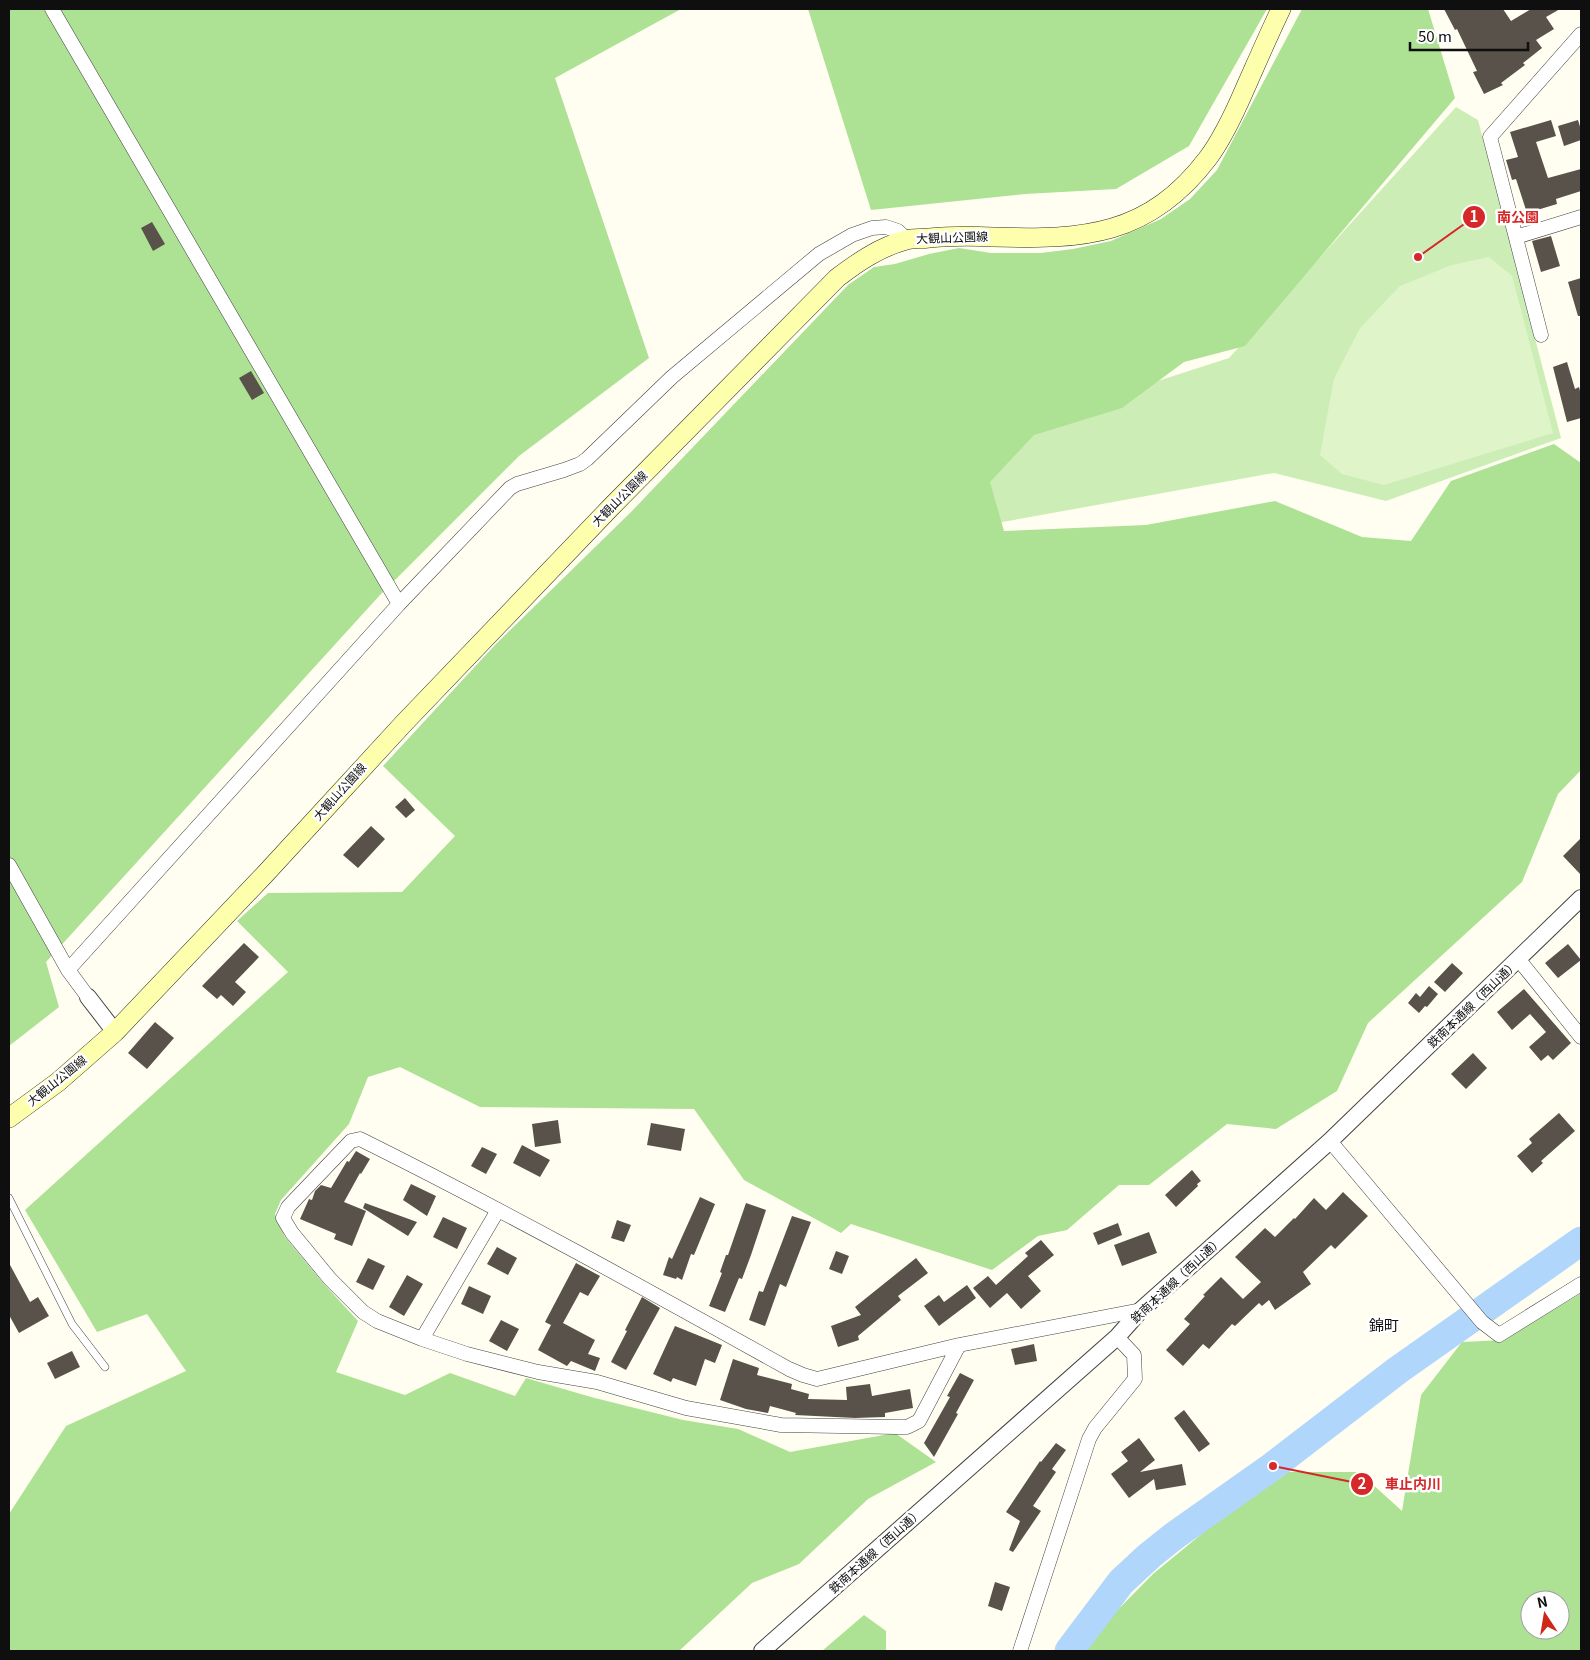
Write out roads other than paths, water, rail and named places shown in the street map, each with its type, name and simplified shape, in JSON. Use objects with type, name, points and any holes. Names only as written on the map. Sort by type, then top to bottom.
[{"type":"main road","name":"大観山公園線","points":[[9,1118],[58,1082],[115,1032],[268,872],[404,723],[611,507],[837,278],[871,254],[907,240],[961,236],[1073,237],[1112,229],[1139,218],[1158,207],[1185,185],[1209,157],[1230,122],[1278,15]]},
{"type":"street","points":[[52,9],[399,604]]},
{"type":"street","points":[[1541,336],[1490,137],[1581,34]]},
{"type":"street","points":[[1516,237],[1581,217]]},
{"type":"street","points":[[68,970],[399,604],[510,488],[516,484],[572,467],[587,459],[672,377],[819,254],[852,235],[872,228],[886,227],[898,232],[907,240]]},
{"type":"street","points":[[9,865],[68,970],[115,1032]]},
{"type":"street","name":"鉄南本通線（西山通）","points":[[762,1651],[1117,1337],[1141,1310],[1330,1141],[1581,898]]},
{"type":"street","points":[[1519,960],[1581,1037]]},
{"type":"street","points":[[958,1345],[919,1421],[907,1427],[781,1425],[696,1410],[596,1382],[538,1372],[467,1354],[377,1321],[363,1312],[330,1279],[292,1234],[283,1218],[288,1206],[351,1141],[360,1139],[578,1252],[788,1369],[817,1379],[958,1345],[1141,1310]]},
{"type":"street","points":[[1330,1141],[1482,1322],[1499,1335],[1581,1284]]},
{"type":"street","points":[[422,1339],[498,1210]]},
{"type":"street","points":[[1020,1651],[1089,1439],[1095,1428],[1135,1379],[1134,1355],[1117,1337]]},
{"type":"lane","points":[[9,1198],[72,1324],[105,1367]]},
{"type":"waterway","points":[[1069,1651],[1121,1582],[1149,1556],[1174,1536],[1273,1466],[1398,1370],[1581,1241]]},
{"type":"place","name":"南公園","points":[[1418,257]]},
{"type":"place","name":"車止内川","points":[[1273,1466]]},
{"type":"district","name":"錦町","points":[[1384,1326]]}]
